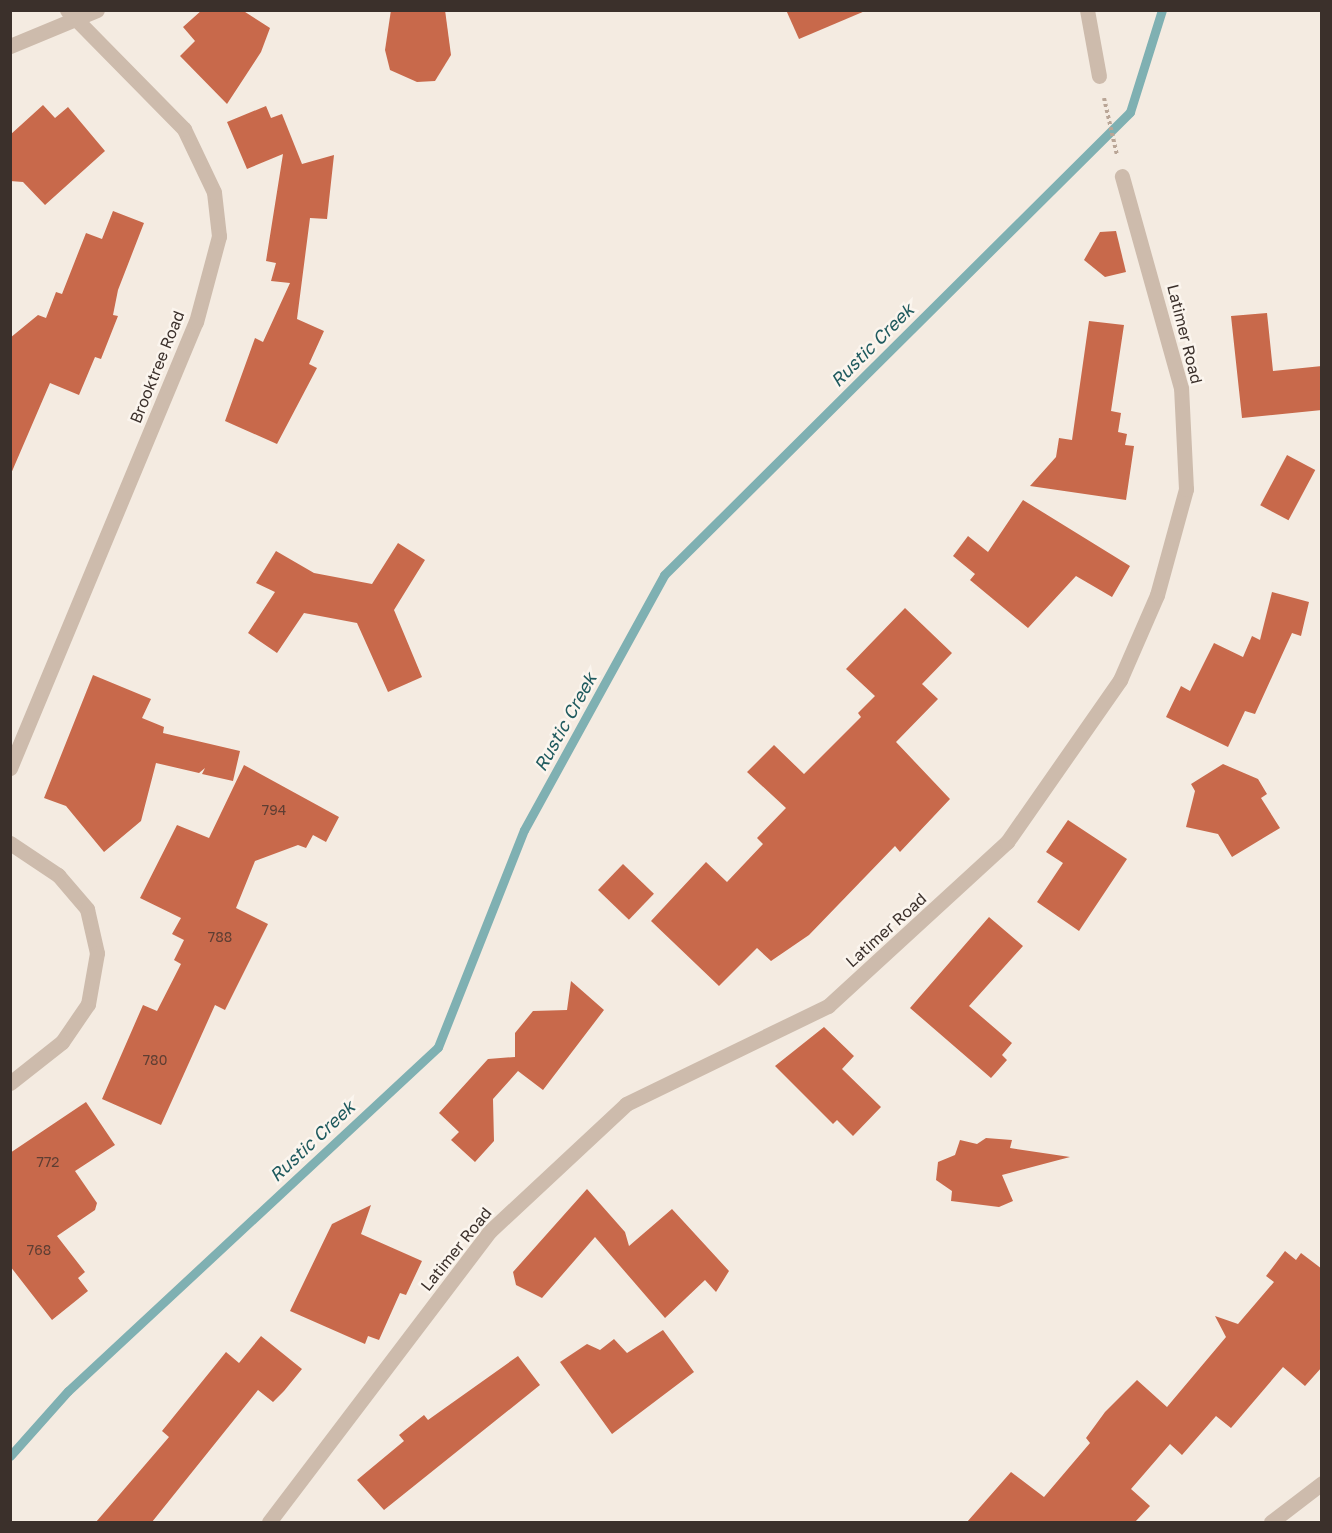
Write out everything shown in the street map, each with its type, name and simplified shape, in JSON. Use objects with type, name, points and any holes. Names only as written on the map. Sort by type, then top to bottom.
[{"type":"street","points":[[10,46],[72,16],[97,10]]},
{"type":"street","points":[[1088,10],[1099,76]]},
{"type":"street","name":"Brooktree Road","points":[[10,768],[196,322],[219,236],[214,192],[184,129],[109,48],[72,16]]},
{"type":"street","name":"Latimer Road","points":[[269,1522],[490,1231],[626,1104],[828,1006],[1007,842],[1120,680],[1157,595],[1186,489],[1181,388],[1122,176]]},
{"type":"street","points":[[10,843],[58,875],[87,909],[97,953],[88,1004],[62,1042],[10,1083]]},
{"type":"street","points":[[1271,1522],[1322,1483]]},
{"type":"path","points":[[1099,76],[1122,176]]},
{"type":"building","points":[[202,10],[242,10],[270,28],[261,52],[227,104],[180,56],[195,41],[183,27]]},
{"type":"building","points":[[391,10],[445,10],[451,55],[435,81],[417,82],[390,70],[385,50]]},
{"type":"building","points":[[786,10],[865,10],[865,11],[799,39]]},
{"type":"building","points":[[43,105],[55,118],[68,107],[105,151],[45,205],[23,182],[10,181],[10,135]]},
{"type":"building","points":[[266,106],[271,118],[282,114],[302,164],[334,155],[327,219],[310,218],[297,319],[324,331],[309,364],[317,368],[277,444],[225,421],[255,338],[263,342],[290,283],[271,281],[276,263],[266,261],[283,154],[247,169],[227,122]]},
{"type":"building","points":[[113,211],[144,223],[118,290],[113,315],[118,316],[101,359],[95,357],[79,395],[50,383],[10,476],[10,338],[38,315],[46,318],[56,292],[62,294],[86,233],[102,239]]},
{"type":"building","points":[[1116,231],[1126,272],[1105,277],[1084,260],[1100,232]]},
{"type":"building","points":[[1267,313],[1273,371],[1322,366],[1322,410],[1242,418],[1231,316]]},
{"type":"building","points":[[1089,321],[1124,325],[1111,411],[1121,413],[1118,432],[1127,434],[1125,445],[1134,446],[1126,500],[1030,486],[1056,457],[1059,438],[1072,440]]},
{"type":"building","points":[[1287,455],[1315,470],[1288,520],[1260,505]]},
{"type":"building","points":[[1023,500],[1130,566],[1112,597],[1076,576],[1028,628],[970,580],[975,574],[953,556],[968,536],[988,552]]},
{"type":"building","points":[[398,543],[425,560],[394,610],[422,677],[388,692],[357,623],[304,613],[277,653],[248,633],[275,592],[256,583],[276,551],[314,573],[372,584]]},
{"type":"building","points":[[1272,592],[1309,602],[1301,636],[1292,633],[1255,714],[1245,711],[1228,747],[1166,717],[1181,686],[1190,691],[1214,643],[1243,657],[1252,636],[1260,640]]},
{"type":"building","points":[[905,608],[952,653],[922,684],[938,699],[896,742],[950,799],[900,852],[895,846],[809,935],[771,961],[757,948],[719,986],[651,921],[706,862],[727,882],[763,844],[757,838],[786,808],[747,772],[774,745],[804,774],[861,717],[858,713],[875,696],[846,669]]},
{"type":"building","points":[[93,675],[151,699],[142,718],[164,727],[163,733],[240,751],[233,781],[202,774],[205,768],[199,773],[156,763],[141,821],[104,852],[66,806],[44,798]]},
{"type":"building","points":[[1223,764],[1258,779],[1267,794],[1261,798],[1280,828],[1232,857],[1218,834],[1186,827],[1195,791],[1191,784]]},
{"type":"building","points":[[244,765],[339,817],[326,842],[313,835],[306,848],[298,845],[255,861],[236,908],[268,924],[225,1010],[215,1005],[161,1125],[102,1099],[143,1005],[157,1011],[181,964],[174,960],[184,940],[172,934],[181,918],[140,898],[177,825],[209,838]]},
{"type":"building","points":[[1068,820],[1127,859],[1079,931],[1037,902],[1063,863],[1046,852]]},
{"type":"building","points":[[623,864],[654,894],[629,920],[598,890]]},
{"type":"building","points":[[989,917],[1023,946],[969,1006],[1012,1043],[1002,1055],[1007,1060],[991,1078],[910,1008]]},
{"type":"building","points":[[571,981],[604,1010],[543,1090],[518,1071],[493,1099],[494,1141],[475,1162],[451,1140],[459,1132],[439,1113],[488,1059],[515,1057],[515,1033],[533,1011],[567,1010]]},
{"type":"building","points":[[824,1027],[854,1056],[842,1069],[881,1107],[853,1136],[837,1120],[833,1124],[775,1066]]},
{"type":"building","points":[[86,1102],[115,1145],[75,1171],[97,1203],[95,1210],[57,1236],[85,1272],[78,1278],[88,1291],[52,1320],[10,1266],[10,1153]]},
{"type":"building","points":[[986,1138],[1012,1140],[1010,1148],[1070,1157],[1002,1175],[1013,1201],[999,1207],[951,1201],[952,1191],[936,1180],[938,1162],[955,1155],[960,1140],[977,1144]]},
{"type":"building","points":[[587,1189],[625,1232],[629,1246],[672,1209],[729,1271],[716,1292],[705,1280],[665,1318],[595,1237],[542,1298],[516,1285],[513,1272]]},
{"type":"building","points":[[371,1205],[361,1234],[422,1261],[406,1295],[400,1293],[379,1340],[368,1336],[365,1344],[290,1311],[332,1224]]},
{"type":"building","points":[[1285,1251],[1296,1260],[1301,1253],[1322,1269],[1322,1367],[1305,1386],[1283,1367],[1231,1428],[1216,1416],[1182,1455],[1170,1444],[1131,1489],[1150,1506],[1135,1522],[967,1522],[1011,1472],[1044,1497],[1090,1443],[1086,1438],[1105,1412],[1137,1380],[1167,1407],[1226,1337],[1215,1316],[1238,1324],[1274,1282],[1266,1276]]},
{"type":"building","points":[[663,1330],[694,1372],[612,1434],[560,1362],[587,1344],[600,1350],[614,1339],[627,1353]]},
{"type":"building","points":[[261,1336],[302,1369],[284,1391],[273,1402],[258,1390],[152,1522],[96,1522],[169,1437],[162,1431],[226,1352],[239,1363]]},
{"type":"building","points":[[518,1356],[540,1385],[384,1510],[357,1480],[404,1441],[399,1435],[424,1415],[428,1420]]},
{"type":"waterway","name":"Rustic Creek","points":[[10,1456],[68,1391],[438,1047],[524,830],[664,575],[1130,112],[1162,10]]}]
